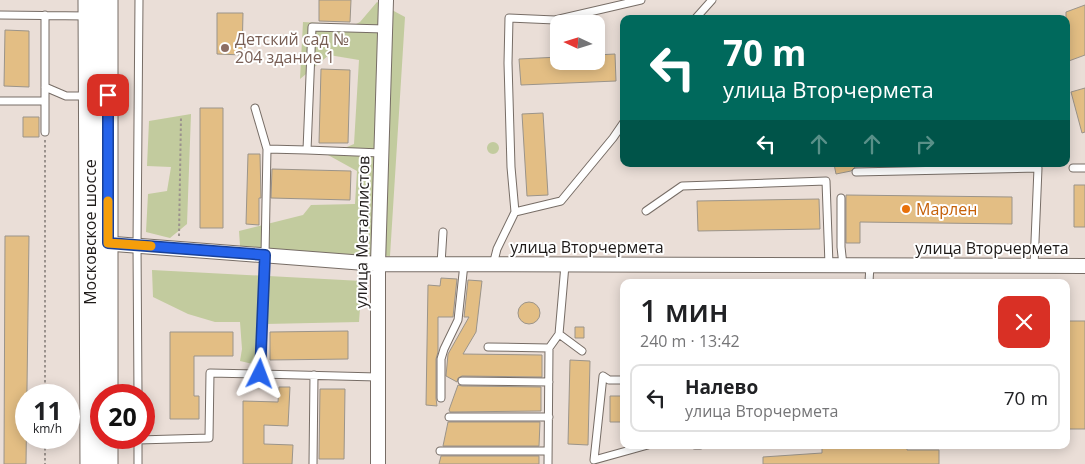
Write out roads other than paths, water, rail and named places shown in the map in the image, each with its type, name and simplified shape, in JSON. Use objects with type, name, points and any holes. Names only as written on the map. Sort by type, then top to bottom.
[{"type":"main road","name":"Московское шоссе","points":[[91,464],[108,0]]},
{"type":"main road","name":"Московское шоссе","points":[[89,8],[89,96],[106,384]]},
{"type":"main road","points":[[107,449],[107,464]]},
{"type":"street","name":"улица Металлистов","points":[[378,464],[378,264],[386,0]]},
{"type":"street","name":"улица Вторчермета","points":[[99,243],[378,264],[1085,266]]},
{"type":"lane","points":[[138,384],[139,0]]},
{"type":"lane","points":[[493,265],[497,249],[515,212],[511,167],[508,63],[509,18],[555,20],[641,0]]},
{"type":"lane","points":[[699,15],[712,0]]},
{"type":"lane","points":[[0,14],[45,15],[89,8]]},
{"type":"lane","points":[[45,15],[45,132]]},
{"type":"lane","points":[[308,150],[312,27],[385,29]]},
{"type":"lane","points":[[45,87],[66,96],[89,96]]},
{"type":"lane","points":[[0,101],[45,101]]},
{"type":"lane","points":[[255,108],[267,149],[260,374]]},
{"type":"lane","points":[[515,212],[561,200],[620,128]]},
{"type":"lane","points":[[267,149],[381,153]]},
{"type":"lane","points":[[856,172],[1038,168],[1034,266]]},
{"type":"lane","points":[[1073,168],[1085,168]]},
{"type":"lane","points":[[646,211],[682,186],[826,182],[836,265]]},
{"type":"lane","points":[[836,265],[841,247],[841,198]]},
{"type":"lane","points":[[441,264],[443,232]]},
{"type":"lane","points":[[440,398],[441,359],[458,320],[464,264]]},
{"type":"lane","points":[[548,464],[549,348],[559,334],[565,265]]},
{"type":"lane","points":[[869,279],[870,265]]},
{"type":"lane","points":[[559,334],[582,351]]},
{"type":"lane","points":[[488,347],[549,348]]},
{"type":"lane","points":[[155,439],[209,438],[210,373],[377,377]]},
{"type":"lane","points":[[313,464],[314,375]]},
{"type":"lane","points":[[620,380],[609,380],[603,376],[594,460],[634,449]]},
{"type":"lane","points":[[462,382],[549,382]]},
{"type":"lane","points":[[449,417],[549,417]]},
{"type":"lane","points":[[138,449],[138,464]]},
{"type":"lane","points":[[440,451],[548,451]]},
{"type":"place","name":"Детский сад № 204 здание 1","points":[[225,48]]},
{"type":"place","name":"Марлен","points":[[906,209]]}]
